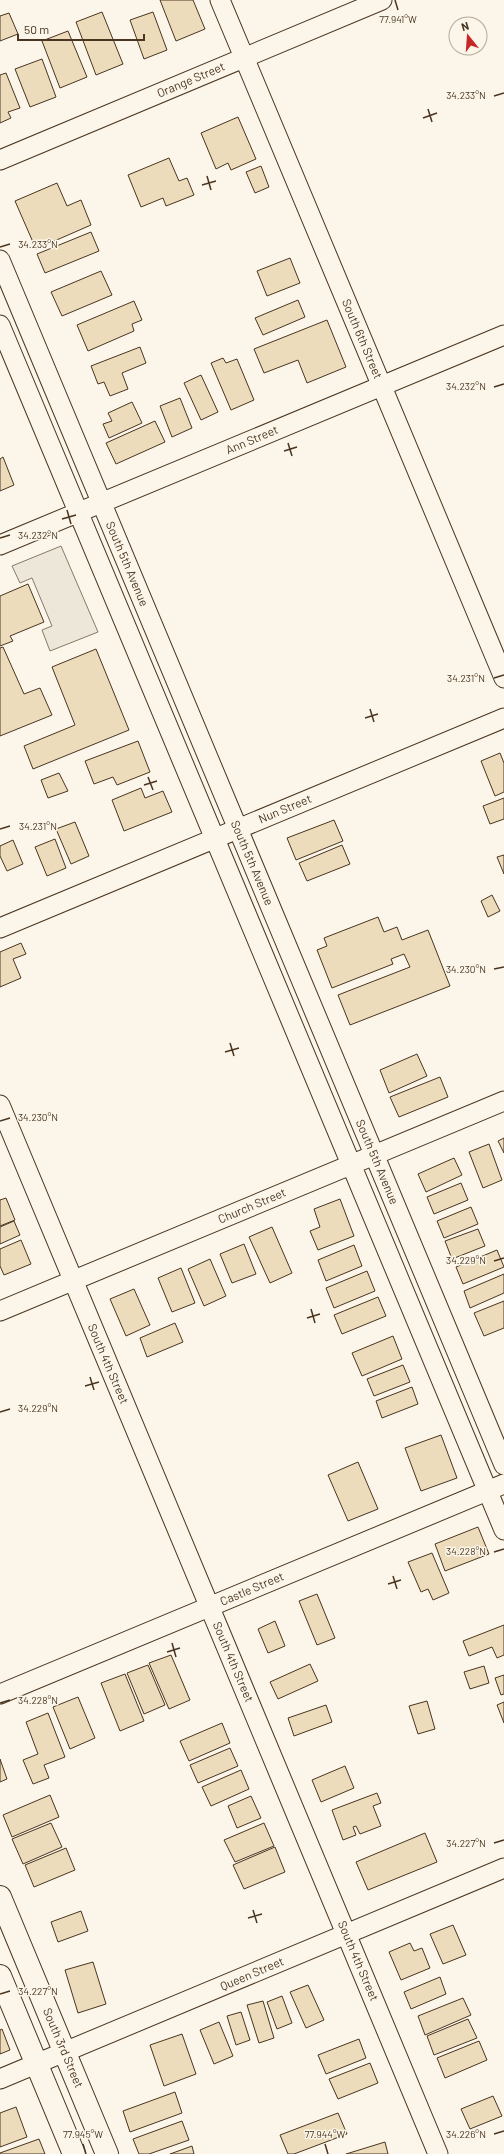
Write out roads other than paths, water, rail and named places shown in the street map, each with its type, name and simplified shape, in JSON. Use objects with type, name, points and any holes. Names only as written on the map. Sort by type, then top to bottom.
[{"type":"main road","name":"South 3rd Street","points":[[0,1897],[107,2154]]},
{"type":"main road","points":[[0,1976],[35,2064],[74,2154]]},
{"type":"street","name":"South 6th Street","points":[[220,0],[504,678]]},
{"type":"street","name":"Orange Street","points":[[0,160],[382,0]]},
{"type":"street","name":"South 5th Avenue","points":[[0,260],[504,1465]]},
{"type":"street","name":"South 5th Avenue","points":[[0,325],[351,1165],[496,1487],[504,1530]]},
{"type":"street","name":"Ann Street","points":[[0,545],[504,335]]},
{"type":"street","name":"Nun Street","points":[[0,928],[504,718]]},
{"type":"street","name":"Church Street","points":[[0,1311],[504,1101]]},
{"type":"street","name":"South 4th Street","points":[[0,1105],[438,2154]]},
{"type":"street","name":"Castle Street","points":[[0,1694],[496,1487]]},
{"type":"street","name":"Queen Street","points":[[0,2079],[504,1868]]}]
